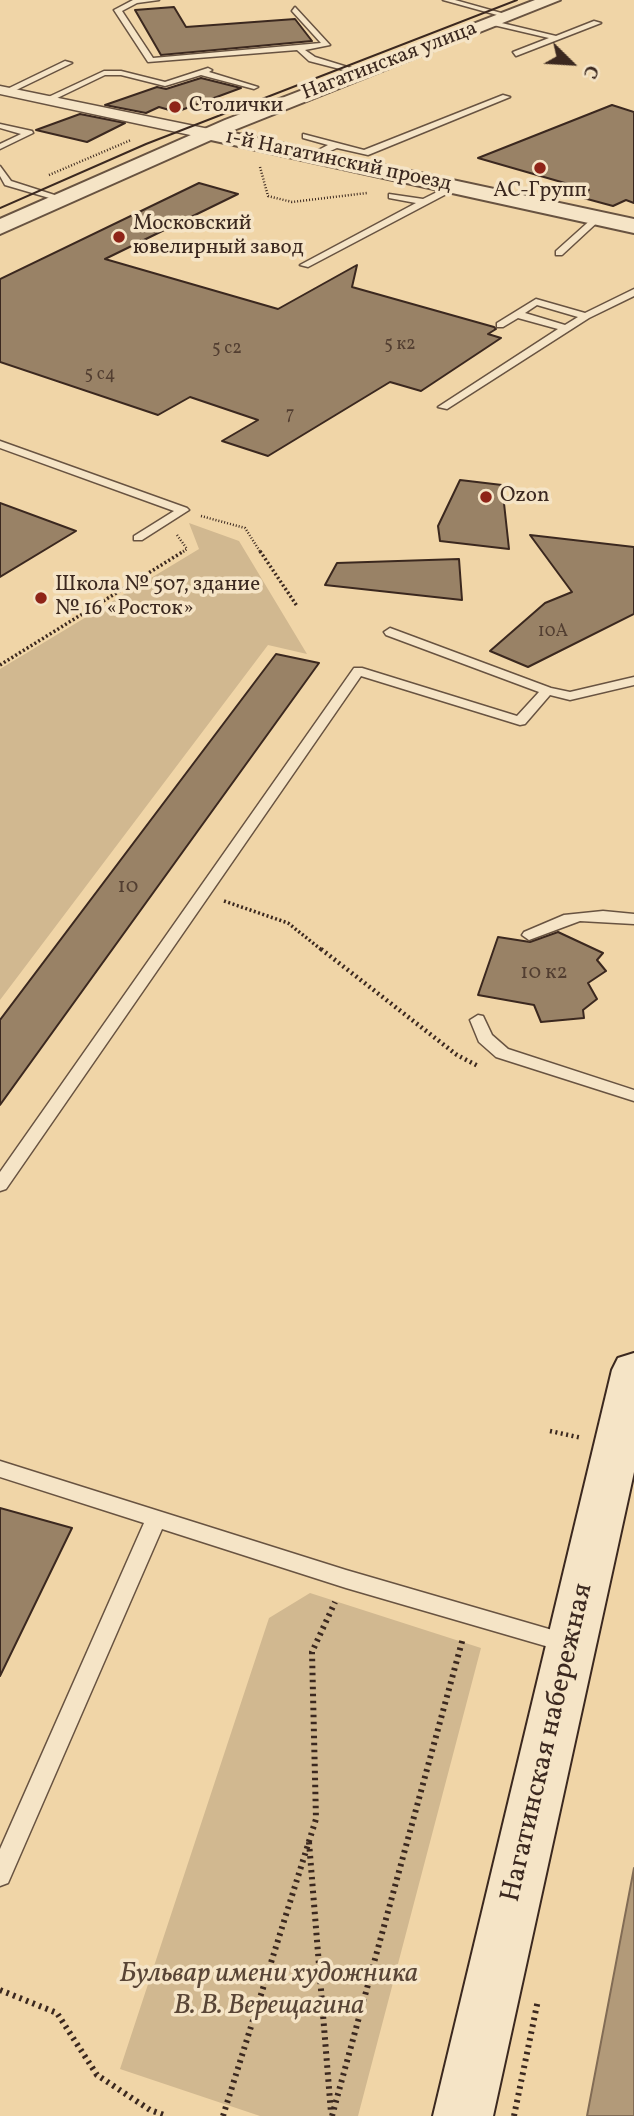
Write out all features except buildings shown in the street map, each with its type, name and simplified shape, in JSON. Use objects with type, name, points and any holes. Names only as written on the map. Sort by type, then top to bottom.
[{"type":"street","name":"Нагатинская улица","points":[[0,227],[209,134],[551,0]]},
{"type":"street","name":"1-й Нагатинский проезд","points":[[5,93],[634,226]]},
{"type":"street","name":"Нагатинская набережная","points":[[463,2116],[634,1370]]},
{"type":"lane","points":[[155,0],[136,1],[118,10],[151,60],[326,46],[295,9]]},
{"type":"lane","points":[[445,0],[557,38]]},
{"type":"lane","points":[[516,54],[597,23]]},
{"type":"lane","points":[[299,48],[312,59],[363,72]]},
{"type":"lane","points":[[5,93],[68,63]]},
{"type":"lane","points":[[46,100],[104,73],[121,73],[165,84],[205,71],[254,87]]},
{"type":"lane","points":[[306,136],[365,153],[506,97]]},
{"type":"lane","points":[[0,126],[29,133],[0,147]]},
{"type":"lane","points":[[309,157],[336,145]]},
{"type":"lane","points":[[0,169],[8,183],[63,199]]},
{"type":"lane","points":[[304,265],[452,188]]},
{"type":"lane","points":[[393,196],[424,202]]},
{"type":"lane","points":[[559,253],[598,219]]},
{"type":"lane","points":[[443,407],[586,316],[634,292]]},
{"type":"lane","points":[[500,325],[536,302],[586,316]]},
{"type":"lane","points":[[516,314],[567,329]]},
{"type":"lane","points":[[0,444],[183,510]]},
{"type":"lane","points":[[138,538],[183,510]]},
{"type":"lane","points":[[390,632],[547,691],[570,696],[634,681]]},
{"type":"lane","points":[[0,1185],[358,671],[520,721],[547,691]]},
{"type":"lane","points":[[529,935],[579,915],[634,919]]},
{"type":"lane","points":[[478,1020],[485,1038],[502,1053],[527,1064],[634,1097]]},
{"type":"lane","points":[[0,1469],[346,1579],[571,1645]]},
{"type":"lane","points":[[0,1875],[156,1519]]},
{"type":"path","points":[[292,202],[377,192]]},
{"type":"path","points":[[183,510],[245,528],[297,606]]},
{"type":"path","points":[[0,665],[187,549],[167,520]]},
{"type":"path","points":[[201,894],[288,923],[457,1055],[490,1069]]},
{"type":"path","points":[[223,2116],[316,1819],[312,1652],[346,1579]]},
{"type":"path","points":[[332,2116],[470,1614]]},
{"type":"path","points":[[309,1838],[332,2116]]},
{"type":"path","points":[[0,1990],[57,2013],[97,2075],[150,2110],[167,2116]]},
{"type":"green space","points":[[189,523],[239,541],[307,654],[268,645],[0,1000],[0,669],[199,549]]},
{"type":"green space","name":"Бульвар имени художника В. В. Верещагина","points":[[310,1593],[481,1648],[358,2116],[260,2116],[120,2069],[269,1618]]},
{"type":"shaded area","points":[[634,1868],[634,2116],[587,2116]]},
{"type":"tram line","points":[[0,208],[146,144],[517,0]]},
{"type":"place","name":"Столички","points":[[175,107]]},
{"type":"place","name":"АС-Групп","points":[[540,168]]},
{"type":"place","name":"Московский ювелирный завод","points":[[119,237]]},
{"type":"place","name":"Ozon","points":[[486,497]]},
{"type":"place","name":"Школа № 507, здание № 16 «Росток»","points":[[41,598]]}]
